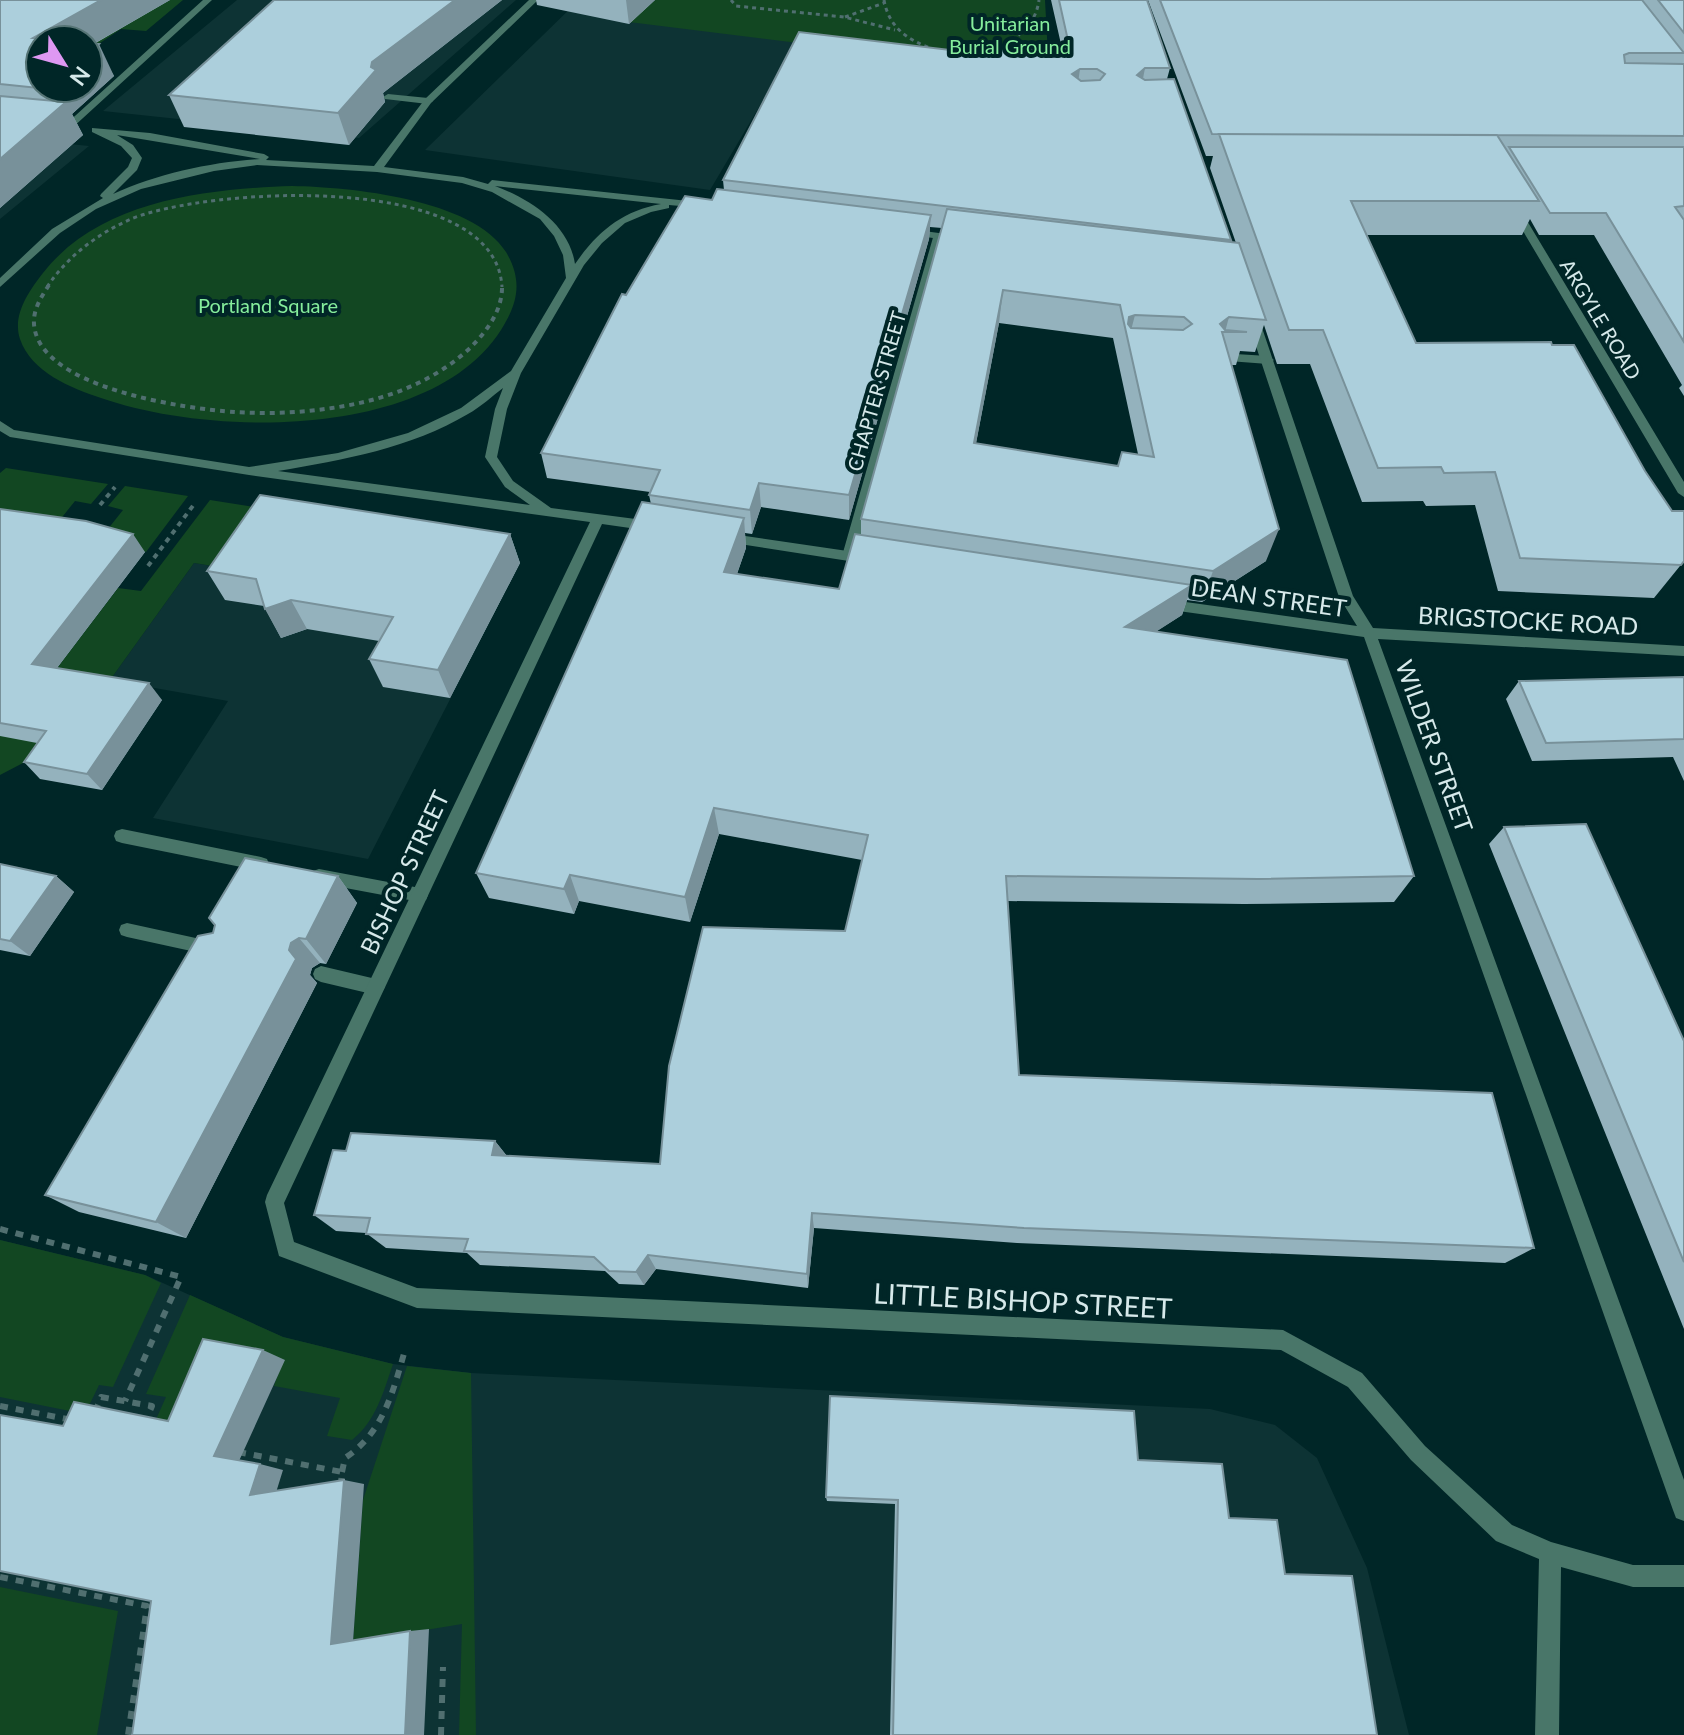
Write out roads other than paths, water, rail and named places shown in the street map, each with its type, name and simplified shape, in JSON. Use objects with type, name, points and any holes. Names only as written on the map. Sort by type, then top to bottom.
[{"type":"street","points":[[68,127],[208,0]]},
{"type":"street","points":[[377,169],[428,101],[534,0]]},
{"type":"street","points":[[388,97],[428,101]]},
{"type":"street","points":[[54,126],[150,136],[293,163]]},
{"type":"street","points":[[92,207],[133,168],[137,158],[132,148],[123,141],[95,130]]},
{"type":"street","points":[[0,284],[56,231],[92,207],[137,187],[257,162],[377,169],[722,208]]},
{"type":"street","points":[[463,180],[496,190],[544,217],[564,245],[571,278]]},
{"type":"street","name":"ARGYLE ROAD","points":[[1504,191],[1684,493]]},
{"type":"street","points":[[546,510],[509,484],[491,457],[501,409],[515,373],[586,252],[618,223],[657,207],[691,204]]},
{"type":"street","points":[[892,230],[968,240]]},
{"type":"street","name":"CHAPTER STREET","points":[[849,556],[938,236]]},
{"type":"street","name":"WILDER STREET","points":[[1247,300],[1346,597],[1369,633],[1684,1510]]},
{"type":"street","points":[[1219,357],[1268,360]]},
{"type":"street","points":[[249,471],[338,457],[412,436],[465,411],[515,373]]},
{"type":"street","points":[[3,430],[249,471],[660,528]]},
{"type":"street","name":"BISHOP STREET","points":[[286,1249],[274,1202],[598,518]]},
{"type":"street","points":[[707,535],[880,561]]},
{"type":"street","name":"DEAN STREET","points":[[1148,602],[1369,633]]},
{"type":"street","name":"BRIGSTOCKE ROAD","points":[[1369,633],[1684,651]]},
{"type":"street","points":[[122,836],[420,895]]},
{"type":"street","points":[[127,930],[228,952]]},
{"type":"street","points":[[321,974],[376,987]]},
{"type":"street","name":"LITTLE BISHOP STREET","points":[[286,1249],[417,1298],[1283,1340],[1355,1380],[1418,1453],[1504,1533],[1550,1553],[1633,1576],[1684,1576]]},
{"type":"street","points":[[1547,1735],[1550,1553]]},
{"type":"park label","name":"Unitarian Burial Ground","points":[[1010,34]]},
{"type":"park label","name":"Portland Square","points":[[268,305]]}]
